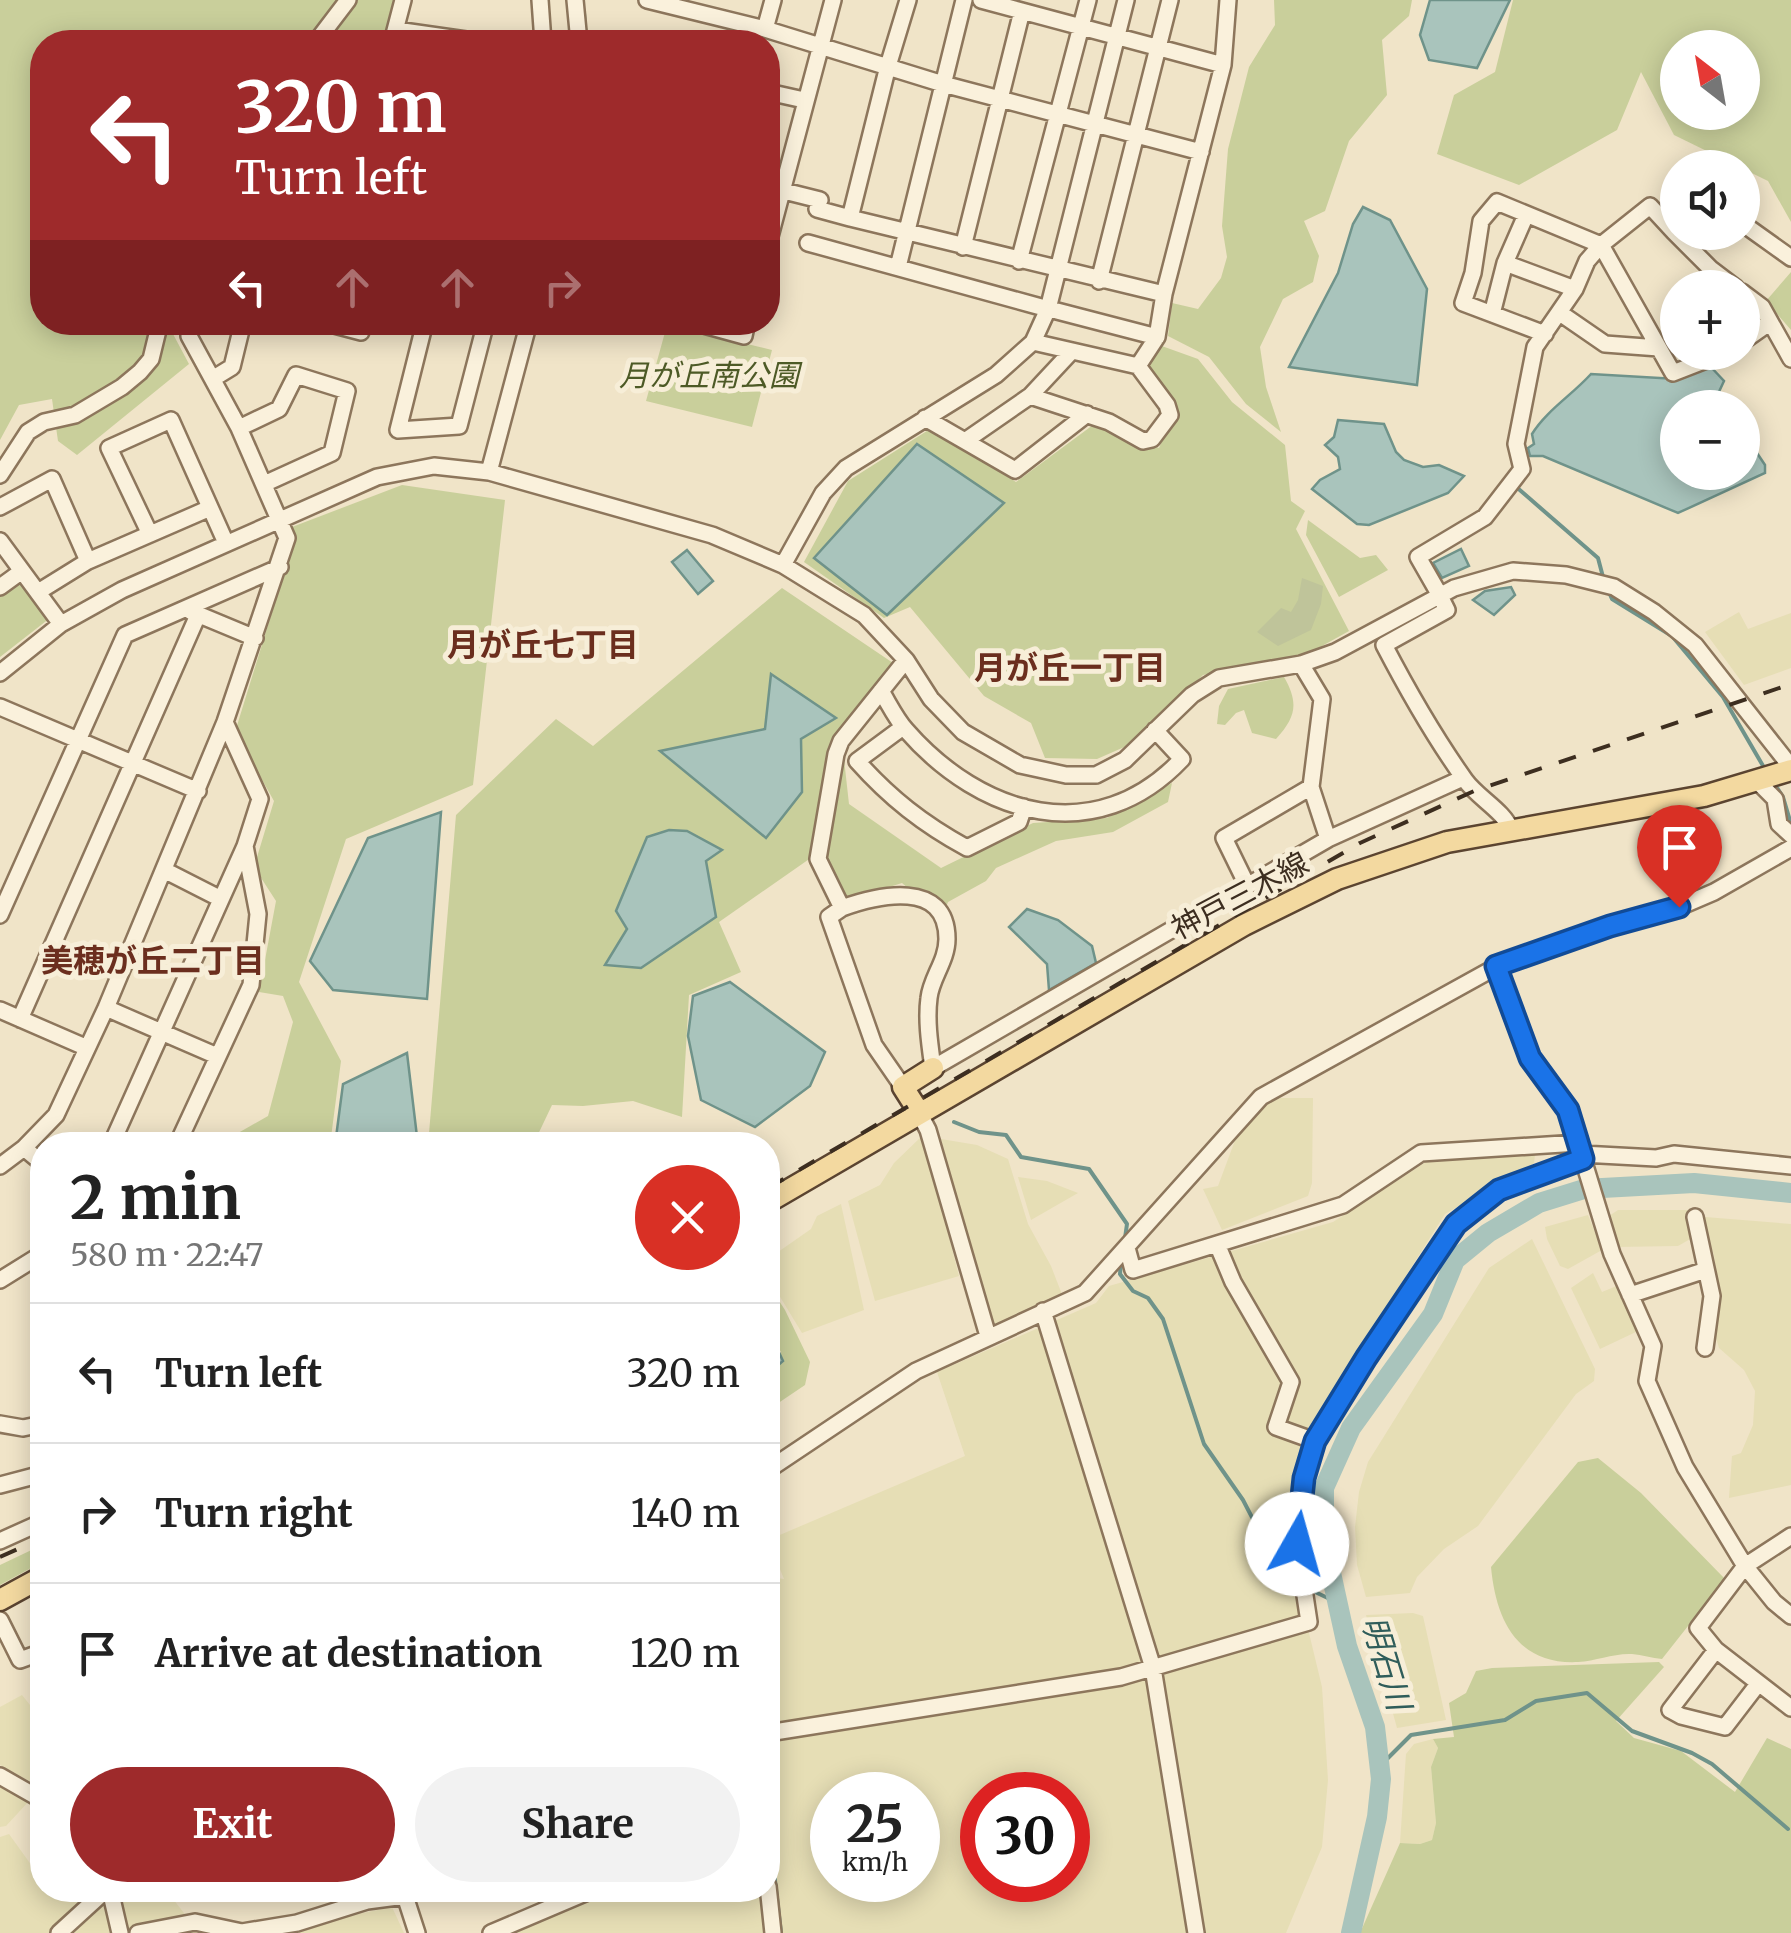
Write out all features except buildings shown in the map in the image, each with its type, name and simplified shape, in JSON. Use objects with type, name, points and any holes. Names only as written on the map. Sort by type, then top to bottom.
[{"type":"main road","name":"神戸三木線","points":[[780,1195],[1244,925],[1337,880],[1447,842],[1704,796],[1775,774]]},
{"type":"main road","points":[[918,1112],[903,1087],[934,1068]]},
{"type":"main road","points":[[0,1600],[30,1583]]},
{"type":"street","points":[[325,30],[348,0]]},
{"type":"street","points":[[396,30],[403,0]]},
{"type":"street","points":[[540,0],[542,30]]},
{"type":"street","points":[[575,0],[578,30]]},
{"type":"street","points":[[650,0],[710,7],[768,30]]},
{"type":"street","points":[[765,29],[773,0]]},
{"type":"street","points":[[780,171],[832,0]]},
{"type":"street","points":[[850,218],[908,0]]},
{"type":"street","points":[[898,268],[964,0]]},
{"type":"street","points":[[981,0],[1223,64]]},
{"type":"street","points":[[1019,261],[1088,0]]},
{"type":"street","points":[[783,565],[824,492],[846,468],[996,375],[1033,342],[1048,308],[1126,0]]},
{"type":"street","points":[[1099,281],[1170,0]]},
{"type":"street","points":[[1138,366],[1157,337],[1164,294],[1223,64],[1223,1]]},
{"type":"street","points":[[963,247],[1022,11]]},
{"type":"street","points":[[780,34],[943,84],[1201,152]]},
{"type":"street","points":[[780,95],[804,100]]},
{"type":"street","points":[[780,191],[850,218],[1164,294]]},
{"type":"street","points":[[1544,334],[1463,303],[1473,273],[1481,221],[1496,202],[1601,245],[1659,348]]},
{"type":"street","points":[[1512,830],[1507,819],[1482,801],[1463,778],[1384,645],[1448,610],[1418,557],[1485,517],[1522,470],[1518,452],[1536,347],[1575,289],[1587,261],[1650,206],[1660,216]]},
{"type":"street","points":[[1492,314],[1505,263],[1526,215]]},
{"type":"street","points":[[1760,236],[1791,258]]},
{"type":"street","points":[[808,243],[1157,337]]},
{"type":"street","points":[[1694,250],[1712,270]]},
{"type":"street","points":[[1505,263],[1575,289]]},
{"type":"street","points":[[1760,306],[1791,359]]},
{"type":"street","points":[[1560,313],[1605,344],[1659,348]]},
{"type":"street","points":[[1760,329],[1769,322]]},
{"type":"street","points":[[0,475],[28,432],[44,422],[75,415],[140,372],[151,359],[157,335]]},
{"type":"street","points":[[40,1132],[56,1115],[106,1008],[198,791],[287,538],[240,428],[188,335]]},
{"type":"street","points":[[214,378],[232,367],[240,335]]},
{"type":"street","points":[[422,335],[398,430],[458,426],[482,335]]},
{"type":"street","points":[[489,472],[526,335]]},
{"type":"street","points":[[1030,396],[1118,426],[1143,440],[1152,439],[1170,415],[1138,366],[1033,342]]},
{"type":"street","points":[[965,441],[1030,396],[1072,351]]},
{"type":"street","points":[[240,428],[279,410],[296,375],[347,391],[332,452],[264,484]]},
{"type":"street","points":[[925,418],[1014,470],[1087,414]]},
{"type":"street","points":[[149,532],[109,448],[172,420],[226,544]]},
{"type":"street","points":[[0,673],[61,624],[122,590],[377,477],[434,466],[489,472],[712,535],[783,565],[864,615],[964,732],[1020,765],[1066,776],[1096,775],[1125,760],[1192,695],[1218,678],[1301,664],[1335,652],[1454,588],[1513,571],[1566,574],[1614,587],[1654,612],[1694,645],[1775,774],[1779,824],[1791,835]]},
{"type":"street","points":[[0,507],[52,478],[88,560]]},
{"type":"street","points":[[38,592],[88,560],[210,508]]},
{"type":"street","points":[[0,542],[61,624]]},
{"type":"street","points":[[0,914],[80,743],[125,634],[280,566]]},
{"type":"street","points":[[0,587],[22,570]]},
{"type":"street","points":[[182,608],[254,638]]},
{"type":"street","points":[[20,1020],[198,615]]},
{"type":"street","points":[[842,908],[818,859],[836,754],[841,741],[906,660]]},
{"type":"street","points":[[1301,664],[1322,700],[1311,787],[1328,839]]},
{"type":"street","points":[[881,691],[903,727],[936,762],[972,785],[1024,807],[1068,815],[1113,808],[1147,792],[1182,760],[1155,730]]},
{"type":"street","points":[[0,707],[198,791]]},
{"type":"street","points":[[118,1132],[245,846],[260,799],[225,722]]},
{"type":"street","points":[[903,727],[857,761],[888,795],[926,825],[967,848],[1019,822],[1024,807]]},
{"type":"street","points":[[903,1087],[874,1045],[828,917],[842,908],[884,896],[910,894],[934,906],[942,918],[947,937],[944,961],[928,996],[934,1068],[1328,839],[1463,778]]},
{"type":"street","points":[[1248,885],[1224,838],[1311,787]]},
{"type":"street","points":[[183,1132],[251,984],[257,943],[256,889],[245,846]]},
{"type":"street","points":[[780,1462],[916,1372],[1085,1293],[1261,1097],[1496,966],[1610,926],[1679,907],[1714,892],[1791,848]]},
{"type":"street","points":[[164,870],[222,898]]},
{"type":"street","points":[[1496,966],[1530,1058],[1568,1110],[1612,1254],[1653,1346],[1648,1382],[1685,1467],[1745,1566],[1774,1602],[1791,1616]]},
{"type":"street","points":[[106,1008],[217,1056]]},
{"type":"street","points":[[0,1010],[85,1047]]},
{"type":"street","points":[[918,1112],[928,1130],[988,1336]]},
{"type":"street","points":[[0,1166],[30,1142]]},
{"type":"street","points":[[24,1148],[30,1153]]},
{"type":"street","points":[[780,1731],[1121,1677],[1309,1622],[1297,1544],[1304,1478],[1315,1441],[1456,1224],[1499,1190],[1581,1152]]},
{"type":"street","points":[[1126,1248],[1133,1270],[1343,1205],[1421,1153],[1581,1152],[1656,1158],[1674,1154],[1791,1166]]},
{"type":"street","points":[[1695,1217],[1712,1296],[1705,1348]]},
{"type":"street","points":[[1218,1244],[1232,1282],[1291,1382],[1276,1427],[1315,1441]]},
{"type":"street","points":[[0,1280],[30,1261]]},
{"type":"street","points":[[1630,1295],[1706,1270]]},
{"type":"street","points":[[1043,1311],[1153,1668],[1196,1933]]},
{"type":"street","points":[[1,1428],[30,1427]]},
{"type":"street","points":[[0,1484],[30,1477]]},
{"type":"street","points":[[0,1541],[30,1527]]},
{"type":"street","points":[[1791,1536],[1745,1566],[1698,1628],[1716,1650],[1791,1708]]},
{"type":"street","points":[[0,1620],[20,1660],[30,1656]]},
{"type":"street","points":[[1716,1650],[1670,1710],[1680,1716],[1726,1726],[1758,1684]]},
{"type":"street","points":[[0,1776],[30,1793]]},
{"type":"street","points":[[60,1933],[95,1902]]},
{"type":"street","points":[[111,1902],[120,1933]]},
{"type":"street","points":[[138,1933],[194,1922],[242,1932],[298,1923],[364,1902]]},
{"type":"street","points":[[408,1902],[417,1933]]},
{"type":"street","points":[[491,1933],[565,1902]]},
{"type":"street","points":[[770,1902],[774,1933]]},
{"type":"shaded area","points":[[1739,612],[1748,629],[1791,613],[1791,668],[1744,685],[1705,632]]},
{"type":"shaded area","points":[[1267,1098],[1313,1098],[1312,1183],[1308,1196],[1222,1230],[1203,1189],[1218,1186],[1240,1127]]},
{"type":"shaded area","points":[[923,1135],[959,1276],[875,1301],[848,1201],[880,1185],[894,1163]]},
{"type":"shaded area","points":[[941,1139],[977,1145],[1008,1159],[1028,1224],[1063,1297],[992,1328]]},
{"type":"shaded area","points":[[1535,1155],[1534,1163],[1445,1214],[1312,1424],[1283,1525],[1322,1687],[1328,1780],[1322,1847],[1286,1933],[509,1933],[585,1902],[780,1902],[780,1578],[784,1579],[780,1569],[780,1535],[965,1456],[937,1372],[1096,1303],[1109,1286],[1333,1222],[1429,1160]]},
{"type":"shaded area","points":[[1018,1177],[1047,1181],[1078,1193],[1031,1220]]},
{"type":"shaded area","points":[[841,1204],[864,1310],[802,1333],[780,1297],[780,1251],[811,1229],[817,1216]]},
{"type":"shaded area","points":[[1618,1210],[1688,1210],[1692,1238],[1678,1246],[1616,1247],[1609,1216]]},
{"type":"shaded area","points":[[1588,1215],[1602,1250],[1568,1269],[1560,1266],[1545,1227]]},
{"type":"shaded area","points":[[1705,1217],[1791,1224],[1791,1485],[1729,1498],[1732,1456],[1741,1453],[1753,1425],[1755,1391],[1744,1370],[1719,1348],[1712,1325],[1719,1293],[1714,1255],[1703,1227]]},
{"type":"shaded area","points":[[1532,1239],[1595,1369],[1594,1381],[1576,1394],[1478,1526],[1444,1549],[1417,1577],[1410,1593],[1366,1597],[1357,1565],[1355,1527],[1368,1462],[1489,1268]]},
{"type":"shaded area","points":[[1593,1273],[1602,1292],[1619,1285],[1638,1331],[1600,1349],[1571,1288]]},
{"type":"shaded area","points":[[1366,1615],[1423,1616],[1446,1720],[1397,1728]]},
{"type":"shaded area","points":[[22,1695],[30,1705],[30,1781],[0,1765],[0,1707]]},
{"type":"shaded area","points":[[1433,1739],[1438,1748],[1431,1767],[1436,1823],[1432,1840],[1400,1843],[1406,1754],[1414,1744]]},
{"type":"shaded area","points":[[0,1780],[30,1800],[6,1826],[0,1827]]},
{"type":"shaded area","points":[[9,1834],[30,1863],[30,1902],[85,1902],[53,1933],[0,1933],[0,1837]]},
{"type":"shaded area","points":[[175,1902],[203,1933],[74,1933],[104,1904]]},
{"type":"shaded area","points":[[392,1907],[404,1933],[266,1933]]},
{"type":"green space","points":[[0,0],[393,0],[387,30],[30,30],[30,335],[174,335],[189,364],[77,455],[58,441],[52,399],[19,405],[0,440]]},
{"type":"green space","points":[[1274,0],[1412,0],[1409,16],[1382,40],[1387,95],[1349,141],[1325,211],[1304,221],[1319,256],[1313,282],[1283,299],[1260,347],[1266,387],[1281,432],[1246,404],[1209,357],[1168,336],[1172,303],[1198,309],[1221,278],[1227,257],[1222,226],[1228,149],[1249,67],[1275,25]]},
{"type":"green space","points":[[1513,0],[1791,0],[1791,222],[1768,181],[1760,177],[1760,150],[1705,150],[1671,130],[1760,130],[1760,30],[1660,30],[1660,108],[1641,72],[1617,130],[1519,185],[1437,154],[1454,95],[1495,72]]},
{"type":"green space","points":[[1791,272],[1791,330],[1766,301]]},
{"type":"green space","name":"月が丘南公園","points":[[664,335],[709,335],[772,350],[752,427],[646,401]]},
{"type":"green space","points":[[1159,345],[1198,359],[1232,402],[1285,445],[1291,501],[1305,511],[1296,529],[1349,631],[1304,656],[1203,675],[1138,741],[1097,759],[1045,758],[1031,723],[984,696],[910,607],[884,618],[804,562],[848,481],[930,429],[1016,482],[1093,425],[1159,448],[1172,418],[1144,365]]},
{"type":"green space","points":[[402,485],[505,500],[473,785],[346,839],[299,982],[341,1061],[332,1132],[240,1132],[268,1116],[293,1022],[283,996],[259,992],[276,901],[254,867],[274,801],[235,732],[295,538],[292,527]]},
{"type":"green space","points":[[1308,520],[1360,558],[1376,555],[1388,570],[1339,597],[1306,535]]},
{"type":"green space","points":[[18,574],[50,618],[0,657],[0,589]]},
{"type":"green space","points":[[1302,578],[1323,586],[1321,604],[1311,630],[1278,646],[1257,632],[1281,608],[1291,612]]},
{"type":"green space","points":[[782,588],[896,665],[832,744],[815,855],[719,922],[741,972],[689,995],[682,1117],[633,1101],[552,1105],[539,1132],[429,1132],[456,815],[556,719],[593,746]],"holes":[[[765,729],[801,739],[802,792],[662,751]],[[687,830],[721,851],[706,860],[606,965]]]},
{"type":"green space","points":[[1284,677],[1293,710],[1276,739],[1252,733],[1244,710],[1225,725],[1217,724],[1219,706],[1228,689]]},
{"type":"green space","points":[[843,750],[849,804],[941,868],[1033,823],[1107,818],[1172,783],[1168,802],[1113,832],[1056,841],[996,868],[986,881],[948,902],[942,918],[902,883],[842,902],[823,857],[833,822]]},
{"type":"green space","points":[[780,1302],[810,1362],[805,1385],[780,1402],[780,1356]]},
{"type":"green space","points":[[1598,1458],[1641,1493],[1725,1579],[1662,1659],[1625,1654],[1578,1662],[1539,1656],[1513,1636],[1498,1605],[1491,1567],[1578,1462]]},
{"type":"green space","points":[[30,1551],[30,1569],[0,1585],[0,1565]]},
{"type":"green space","points":[[1659,1662],[1664,1667],[1616,1721],[1634,1738],[1681,1751],[1735,1792],[1767,1738],[1791,1749],[1791,1933],[1360,1933],[1400,1843],[1432,1840],[1436,1823],[1431,1767],[1438,1748],[1433,1739],[1454,1737],[1449,1703],[1466,1693],[1476,1671]]},
{"type":"water","points":[[1430,0],[1510,0],[1477,68],[1429,60],[1420,35]]},
{"type":"water","points":[[1363,207],[1390,220],[1427,289],[1417,385],[1289,367],[1338,273],[1353,224]]},
{"type":"water","points":[[1700,370],[1714,370],[1724,381],[1720,390],[1660,390],[1660,490],[1728,490],[1678,513],[1543,456],[1530,456],[1532,434],[1591,374],[1677,379]]},
{"type":"water","points":[[1338,420],[1384,424],[1396,452],[1404,460],[1423,467],[1439,465],[1464,476],[1448,493],[1369,525],[1357,524],[1312,489],[1340,469],[1338,457],[1325,445],[1334,437]]},
{"type":"water","points":[[917,444],[1004,503],[887,615],[814,558]]},
{"type":"water","points":[[1760,458],[1765,465],[1765,473],[1760,475]]},
{"type":"water","points":[[1461,549],[1469,566],[1442,578],[1433,563]]},
{"type":"water","points":[[687,550],[713,581],[698,594],[672,562]]},
{"type":"water","points":[[1511,587],[1515,595],[1494,615],[1473,600],[1485,591]]},
{"type":"water","points":[[771,674],[836,718],[801,739],[802,792],[766,838],[660,751],[765,729]]},
{"type":"water","points":[[441,812],[427,999],[333,990],[310,961],[368,838]]},
{"type":"water","points":[[669,830],[687,831],[722,850],[706,861],[716,917],[641,968],[605,965],[627,929],[616,911],[647,837]]},
{"type":"water","points":[[1027,909],[1058,920],[1092,946],[1096,963],[1049,990],[1047,964],[1009,927]]},
{"type":"water","points":[[730,982],[825,1052],[810,1086],[755,1127],[701,1100],[688,1036],[693,996]]},
{"type":"water","points":[[407,1053],[416,1132],[337,1132],[343,1084]]},
{"type":"waterway","points":[[584,13],[585,30]]},
{"type":"waterway","points":[[1514,485],[1598,558],[1603,577]]},
{"type":"waterway","points":[[1608,590],[1612,599],[1672,636],[1723,697],[1766,771]]},
{"type":"waterway","points":[[1774,783],[1791,824]]},
{"type":"waterway","points":[[954,1122],[979,1132],[1006,1135],[1021,1157],[1089,1169],[1127,1224],[1125,1238]]},
{"type":"waterway","name":"明石川","points":[[1351,1933],[1377,1817],[1381,1779],[1375,1727],[1347,1646],[1324,1541],[1324,1488],[1351,1428],[1433,1314],[1455,1260],[1488,1233],[1539,1203],[1584,1189],[1694,1183],[1791,1193]]},
{"type":"waterway","points":[[1121,1263],[1120,1274],[1133,1291],[1148,1298],[1163,1319],[1204,1444],[1243,1500],[1283,1577],[1296,1583]]},
{"type":"waterway","points":[[1309,1589],[1336,1602]]},
{"type":"waterway","points":[[1380,1766],[1411,1735],[1505,1720],[1536,1701],[1587,1693],[1632,1731],[1712,1764],[1788,1829]]},
{"type":"waterway","points":[[777,1902],[781,1933]]},
{"type":"railway","points":[[780,1181],[1360,843],[1474,791],[1791,684]]},
{"type":"railway","points":[[0,1557],[30,1543]]},
{"type":"district","name":"月が丘七丁目","points":[[543,645]]},
{"type":"district","name":"月が丘一丁目","points":[[1070,668]]},
{"type":"district","name":"美穂が丘二丁目","points":[[153,961]]},
{"type":"route","points":[[1297,1544],[1304,1478],[1315,1441],[1456,1224],[1499,1190],[1583,1159],[1568,1110],[1530,1058],[1496,966],[1610,926],[1679,907]]}]
